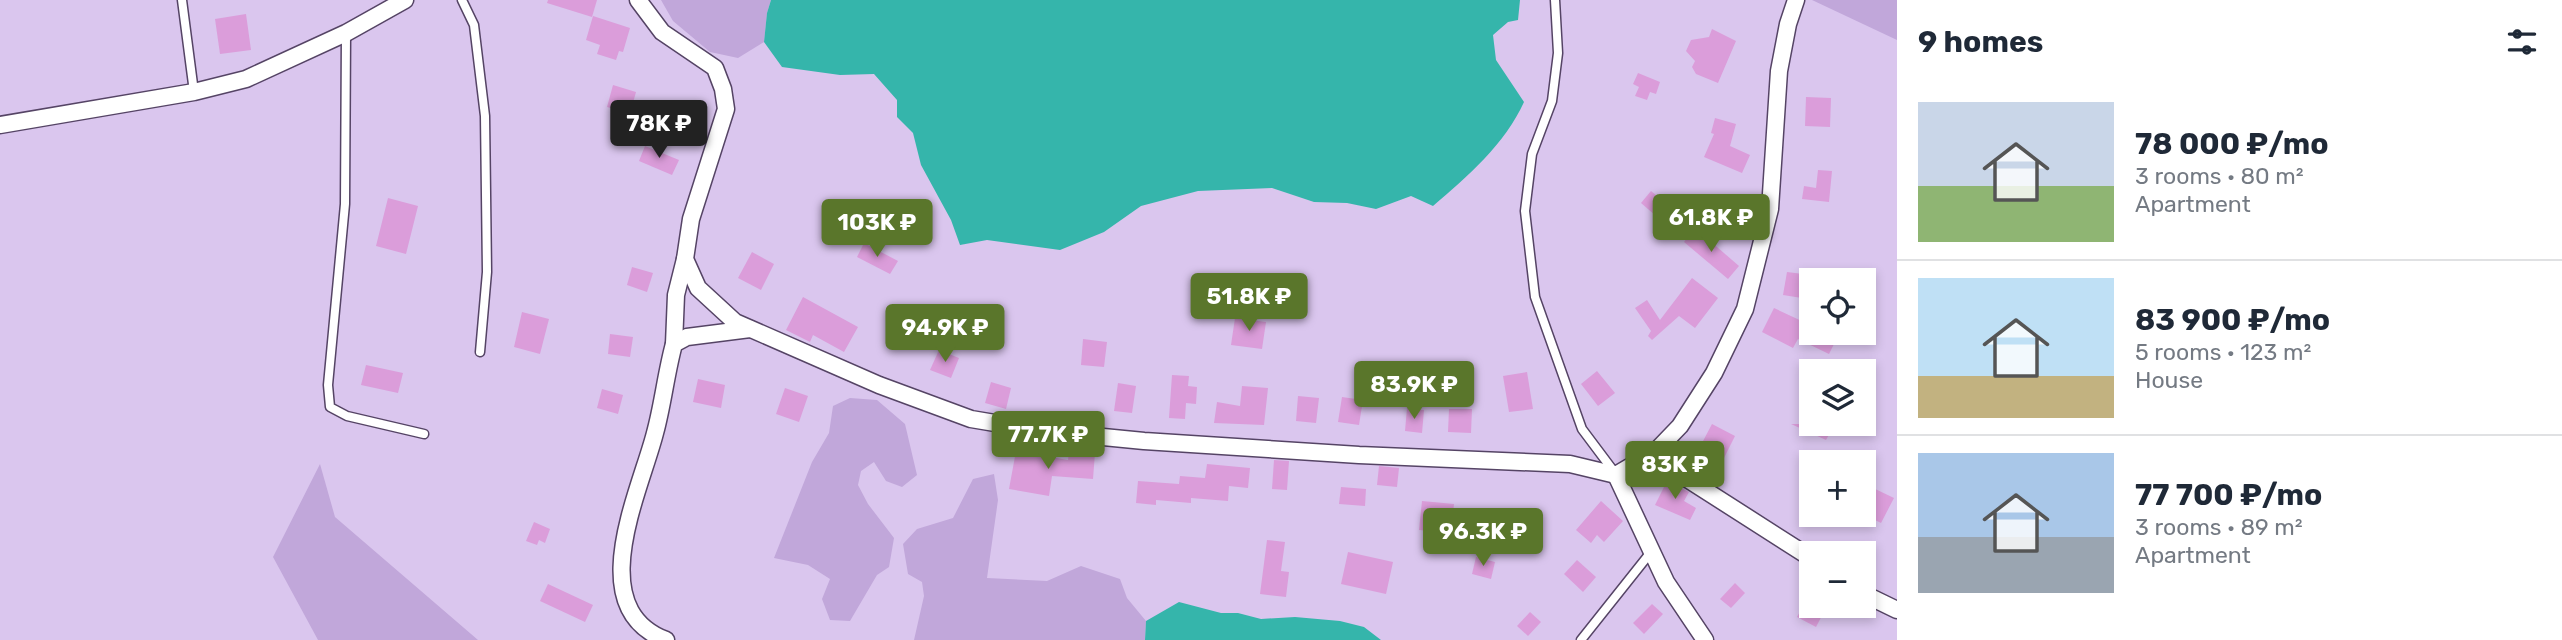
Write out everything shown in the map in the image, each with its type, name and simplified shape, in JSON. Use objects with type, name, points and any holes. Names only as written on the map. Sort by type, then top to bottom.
[{"type":"street","points":[[0,125],[194,92],[246,79],[346,33],[405,0]]},
{"type":"street","points":[[638,0],[662,32],[715,68],[723,89],[726,109],[691,219],[676,295],[674,344],[656,432],[631,510],[620,570],[624,598],[646,627],[655,636],[666,640]]},
{"type":"street","points":[[685,259],[698,288],[734,322],[879,385],[971,419],[1042,431],[1144,441],[1359,456],[1570,464],[1616,475],[1655,452],[1680,426],[1707,383],[1745,309],[1770,209],[1779,71],[1788,24],[1796,0]]},
{"type":"street","points":[[674,344],[687,337],[750,329]]},
{"type":"street","points":[[1655,452],[1678,473],[1799,550]]},
{"type":"street","points":[[1616,475],[1666,582],[1705,640]]},
{"type":"street","points":[[1876,600],[1897,610]]},
{"type":"lane","points":[[182,0],[194,92]]},
{"type":"lane","points":[[462,0],[474,25],[485,116],[487,272],[480,352]]},
{"type":"lane","points":[[1555,0],[1558,53],[1552,101],[1532,154],[1525,211],[1535,297],[1582,429],[1616,475]]},
{"type":"lane","points":[[346,33],[345,204],[328,386],[330,407],[347,416],[424,434]]},
{"type":"lane","points":[[1581,640],[1651,550]]},
{"type":"shaded area","points":[[661,0],[771,0],[764,42],[738,58],[710,52],[673,21]]},
{"type":"shaded area","points":[[771,0],[1520,0],[1518,20],[1508,22],[1493,35],[1496,60],[1524,102],[1496,146],[1433,206],[1411,196],[1376,209],[1347,203],[1314,202],[1272,188],[1198,191],[1141,206],[1104,232],[1060,250],[987,240],[960,245],[951,220],[921,165],[913,133],[897,117],[897,100],[874,74],[840,75],[782,67],[764,42]]},
{"type":"shaded area","points":[[1812,0],[1897,0],[1897,40]]},
{"type":"shaded area","points":[[850,398],[877,400],[905,424],[917,475],[902,487],[886,481],[874,462],[861,471],[858,485],[868,504],[894,538],[889,567],[877,575],[850,621],[830,620],[822,599],[830,579],[808,565],[774,558],[812,462],[829,433],[833,406]]},
{"type":"shaded area","points":[[320,464],[335,517],[478,640],[318,640],[273,557]]},
{"type":"shaded area","points":[[994,474],[998,500],[987,578],[1047,581],[1081,566],[1120,579],[1127,598],[1146,621],[1145,640],[914,640],[924,596],[922,582],[908,574],[903,544],[917,529],[953,518],[973,479]]},
{"type":"shaded area","points":[[1179,602],[1221,613],[1238,613],[1261,619],[1295,617],[1340,621],[1364,627],[1381,640],[1145,640],[1146,621]]},
{"type":"building","points":[[548,0],[597,0],[592,17],[547,3]]},
{"type":"building","points":[[246,14],[251,50],[220,54],[215,19]]},
{"type":"building","points":[[593,16],[630,28],[623,52],[619,51],[616,60],[597,54],[600,45],[586,40]]},
{"type":"building","points":[[1712,29],[1736,41],[1718,83],[1696,74],[1692,67],[1695,61],[1686,51],[1691,40],[1709,37]]},
{"type":"building","points":[[1638,73],[1660,82],[1656,94],[1650,92],[1647,100],[1635,96],[1639,87],[1633,84]]},
{"type":"building","points":[[613,85],[636,92],[630,114],[607,107]]},
{"type":"building","points":[[1806,97],[1831,98],[1830,127],[1805,126]]},
{"type":"building","points":[[1715,118],[1736,124],[1730,146],[1750,155],[1742,173],[1704,157],[1714,134],[1711,133]]},
{"type":"building","points":[[645,146],[679,160],[672,175],[639,161]]},
{"type":"building","points":[[1818,170],[1832,171],[1829,202],[1802,199],[1804,186],[1816,188]]},
{"type":"building","points":[[1651,191],[1674,210],[1663,222],[1641,203]]},
{"type":"building","points":[[388,198],[418,206],[406,254],[376,246]]},
{"type":"building","points":[[1695,228],[1739,266],[1728,279],[1684,242]]},
{"type":"building","points":[[864,243],[898,261],[890,274],[857,257]]},
{"type":"building","points":[[752,252],[774,264],[761,290],[738,278]]},
{"type":"building","points":[[632,267],[653,273],[647,292],[627,285]]},
{"type":"building","points":[[1787,272],[1799,274],[1799,298],[1783,295]]},
{"type":"building","points":[[1692,278],[1718,298],[1695,328],[1679,316],[1652,340],[1648,336],[1651,331],[1635,308],[1647,300],[1660,320]]},
{"type":"building","points":[[803,297],[858,327],[844,352],[813,335],[810,342],[786,330]]},
{"type":"building","points":[[1774,308],[1799,320],[1799,339],[1793,348],[1762,332]]},
{"type":"building","points":[[522,312],[549,319],[540,354],[514,347]]},
{"type":"building","points":[[1235,318],[1266,322],[1262,349],[1231,345]]},
{"type":"building","points":[[610,334],[633,337],[630,357],[608,354]]},
{"type":"building","points":[[1083,339],[1107,342],[1104,367],[1081,365]]},
{"type":"building","points":[[1810,345],[1834,345],[1829,354]]},
{"type":"building","points":[[939,350],[959,358],[951,378],[930,370]]},
{"type":"building","points":[[366,365],[403,373],[398,393],[361,385]]},
{"type":"building","points":[[1597,371],[1615,393],[1598,406],[1581,384]]},
{"type":"building","points":[[1527,372],[1533,409],[1509,412],[1503,376]]},
{"type":"building","points":[[1172,375],[1189,376],[1188,386],[1197,387],[1196,404],[1186,403],[1185,419],[1169,418]]},
{"type":"building","points":[[698,379],[725,385],[721,408],[693,402]]},
{"type":"building","points":[[991,382],[1011,388],[1006,409],[985,403]]},
{"type":"building","points":[[1118,383],[1136,386],[1132,413],[1114,411]]},
{"type":"building","points":[[1242,386],[1268,388],[1264,425],[1214,423],[1217,402],[1240,406]]},
{"type":"building","points":[[785,388],[808,396],[799,422],[776,414]]},
{"type":"building","points":[[602,389],[623,395],[618,414],[597,408]]},
{"type":"building","points":[[1298,396],[1319,398],[1316,423],[1296,421]]},
{"type":"building","points":[[1342,397],[1363,400],[1359,425],[1338,422]]},
{"type":"building","points":[[1407,408],[1424,410],[1422,433],[1405,431]]},
{"type":"building","points":[[1449,409],[1472,409],[1471,433],[1448,432]]},
{"type":"building","points":[[1712,424],[1735,436],[1722,462],[1703,452],[1707,445],[1702,443]]},
{"type":"building","points":[[1016,451],[1068,460],[1069,451],[1095,453],[1093,479],[1052,476],[1049,496],[1009,489]]},
{"type":"building","points":[[1274,460],[1289,461],[1287,490],[1272,489]]},
{"type":"building","points":[[1207,464],[1250,468],[1248,488],[1229,486],[1228,501],[1191,498],[1191,503],[1156,500],[1156,505],[1136,503],[1138,481],[1179,484],[1180,476],[1205,478]]},
{"type":"building","points":[[1379,466],[1399,468],[1397,487],[1377,485]]},
{"type":"building","points":[[1667,481],[1689,492],[1684,501],[1696,508],[1690,520],[1655,505]]},
{"type":"building","points":[[1341,487],[1366,489],[1365,506],[1339,504]]},
{"type":"building","points":[[1876,489],[1894,498],[1881,523],[1876,520]]},
{"type":"building","points":[[1422,501],[1454,504],[1451,533],[1419,530]]},
{"type":"building","points":[[1601,501],[1623,521],[1604,542],[1597,535],[1591,543],[1576,530]]},
{"type":"building","points":[[534,522],[550,529],[545,543],[539,540],[537,545],[526,541]]},
{"type":"building","points":[[1267,540],[1285,542],[1281,571],[1289,572],[1286,597],[1260,594]]},
{"type":"building","points":[[1348,552],[1393,562],[1386,594],[1341,584]]},
{"type":"building","points":[[1476,557],[1495,562],[1491,579],[1472,574]]},
{"type":"building","points":[[1577,560],[1596,577],[1583,592],[1564,574]]},
{"type":"building","points":[[1735,583],[1745,593],[1731,608],[1720,599]]},
{"type":"building","points":[[548,584],[593,605],[585,622],[540,601]]},
{"type":"building","points":[[1652,604],[1663,614],[1644,634],[1633,623]]},
{"type":"building","points":[[1530,612],[1541,622],[1528,636],[1517,626]]},
{"type":"building","points":[[1799,613],[1799,618],[1821,618],[1816,627],[1797,617]]}]
